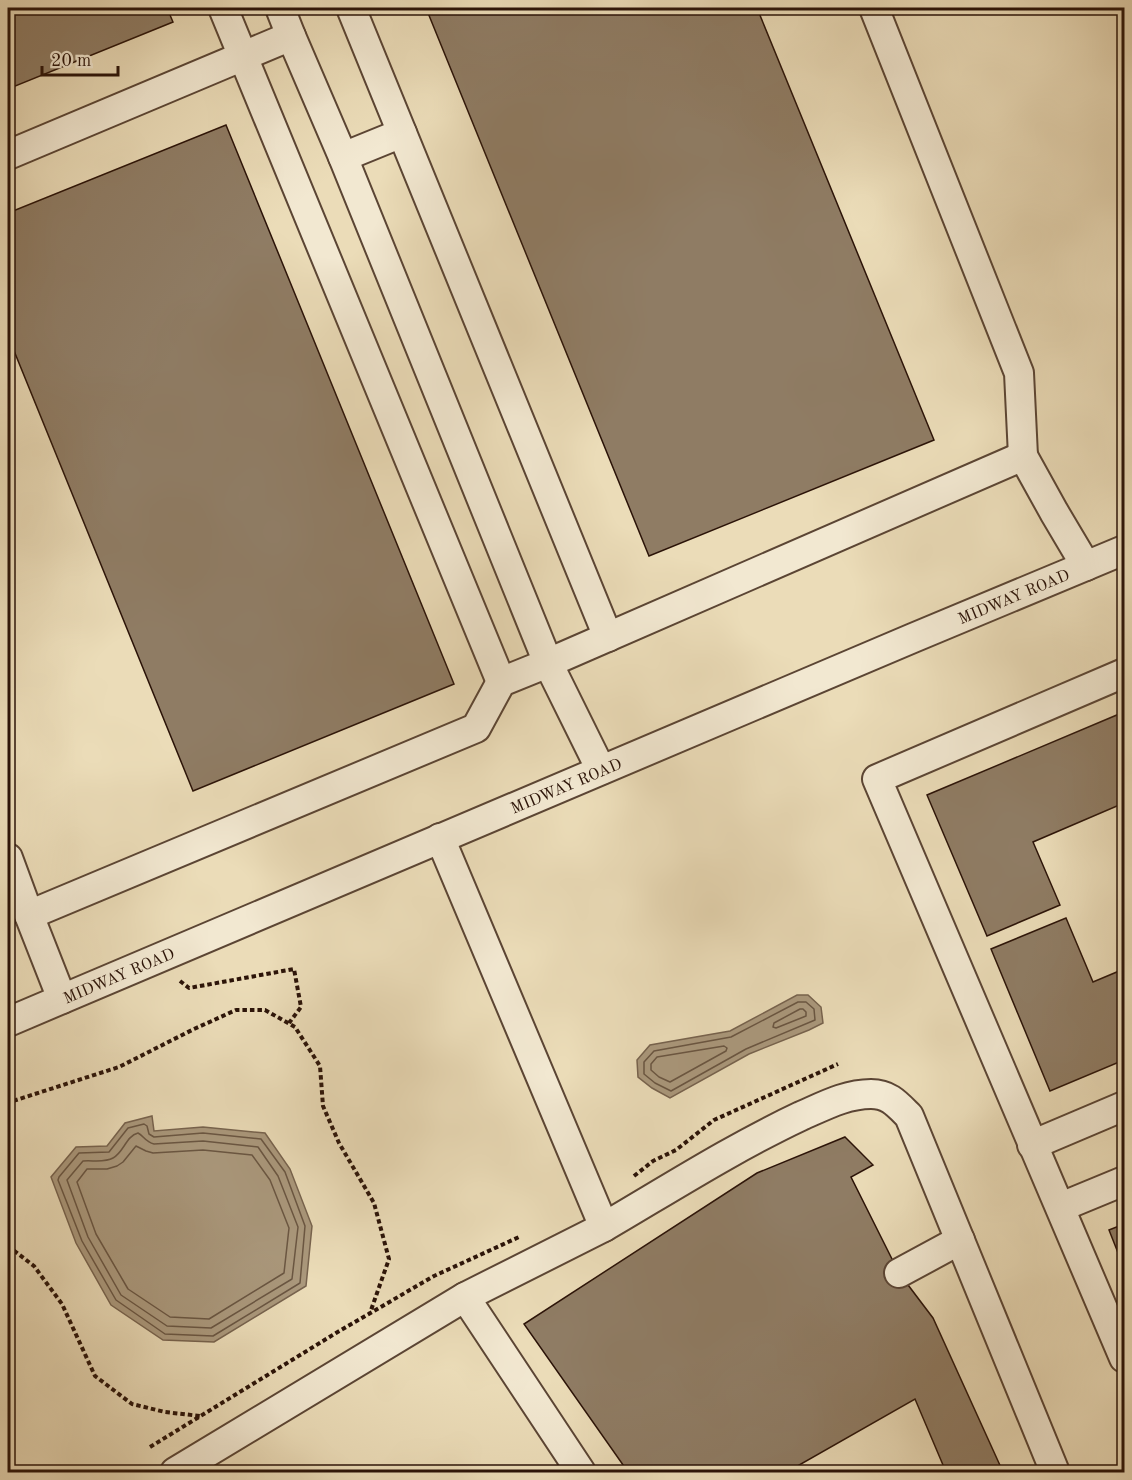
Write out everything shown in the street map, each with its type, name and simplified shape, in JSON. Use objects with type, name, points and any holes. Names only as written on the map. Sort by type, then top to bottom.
[{"type":"street","points":[[224,8],[501,682]]},
{"type":"street","points":[[280,8],[343,157],[548,663],[601,770]]},
{"type":"street","points":[[351,8],[608,637]]},
{"type":"street","points":[[874,8],[1019,373],[1023,456],[1086,566]]},
{"type":"street","points":[[8,154],[291,36]]},
{"type":"street","points":[[343,157],[402,133]]},
{"type":"street","points":[[28,915],[476,728],[501,682],[1023,456]]},
{"type":"street","name":"MIDWAY ROAD","points":[[8,1022],[1125,550]]},
{"type":"street","points":[[1125,673],[877,779],[1125,1358]]},
{"type":"street","points":[[440,838],[604,1227]]},
{"type":"street","points":[[8,858],[62,999]]},
{"type":"street","points":[[176,1473],[465,1297],[604,1227],[771,1130],[843,1097],[872,1094],[892,1099],[909,1116],[1055,1473]]},
{"type":"street","points":[[1032,1145],[1125,1107]]},
{"type":"street","points":[[1061,1207],[1125,1181]]},
{"type":"street","points":[[899,1272],[960,1240]]},
{"type":"street","points":[[465,1297],[581,1473]]},
{"type":"path","points":[[180,981],[189,988],[294,969],[301,1007],[289,1023]]},
{"type":"path","points":[[8,1106],[13,1101],[119,1067],[236,1010],[265,1010],[289,1023],[295,1027],[320,1066],[323,1106],[339,1143],[374,1203],[389,1259],[370,1313]]},
{"type":"path","points":[[630,1179],[653,1161],[676,1150],[714,1120],[838,1064]]},
{"type":"path","points":[[150,1447],[434,1276],[519,1237]]},
{"type":"path","points":[[8,1246],[34,1266],[62,1304],[95,1376],[132,1404],[165,1412],[201,1416]]},
{"type":"water","points":[[797,995],[808,995],[821,1007],[823,1023],[749,1054],[670,1098],[638,1077],[637,1060],[650,1045],[730,1031]]},
{"type":"water","points":[[152,1116],[154,1131],[203,1127],[265,1133],[290,1169],[312,1226],[306,1286],[214,1342],[163,1340],[111,1305],[76,1243],[51,1177],[76,1147],[107,1146],[125,1123]]},
{"type":"building","points":[[8,8],[167,8],[173,22],[8,89]]},
{"type":"building","points":[[426,8],[757,8],[934,440],[649,556]]},
{"type":"building","points":[[226,125],[454,684],[193,791],[8,336],[8,213]]},
{"type":"building","points":[[1124,712],[1124,803],[1033,842],[1060,905],[987,936],[927,795]]},
{"type":"building","points":[[1066,918],[1093,982],[1124,969],[1124,1060],[1050,1091],[991,949]]},
{"type":"building","points":[[845,1137],[873,1165],[851,1177],[899,1273],[933,1318],[1003,1472],[946,1472],[915,1399],[787,1472],[628,1472],[524,1324],[757,1173]]},
{"type":"building","points":[[1124,1224],[1124,1268],[1109,1230]]}]
